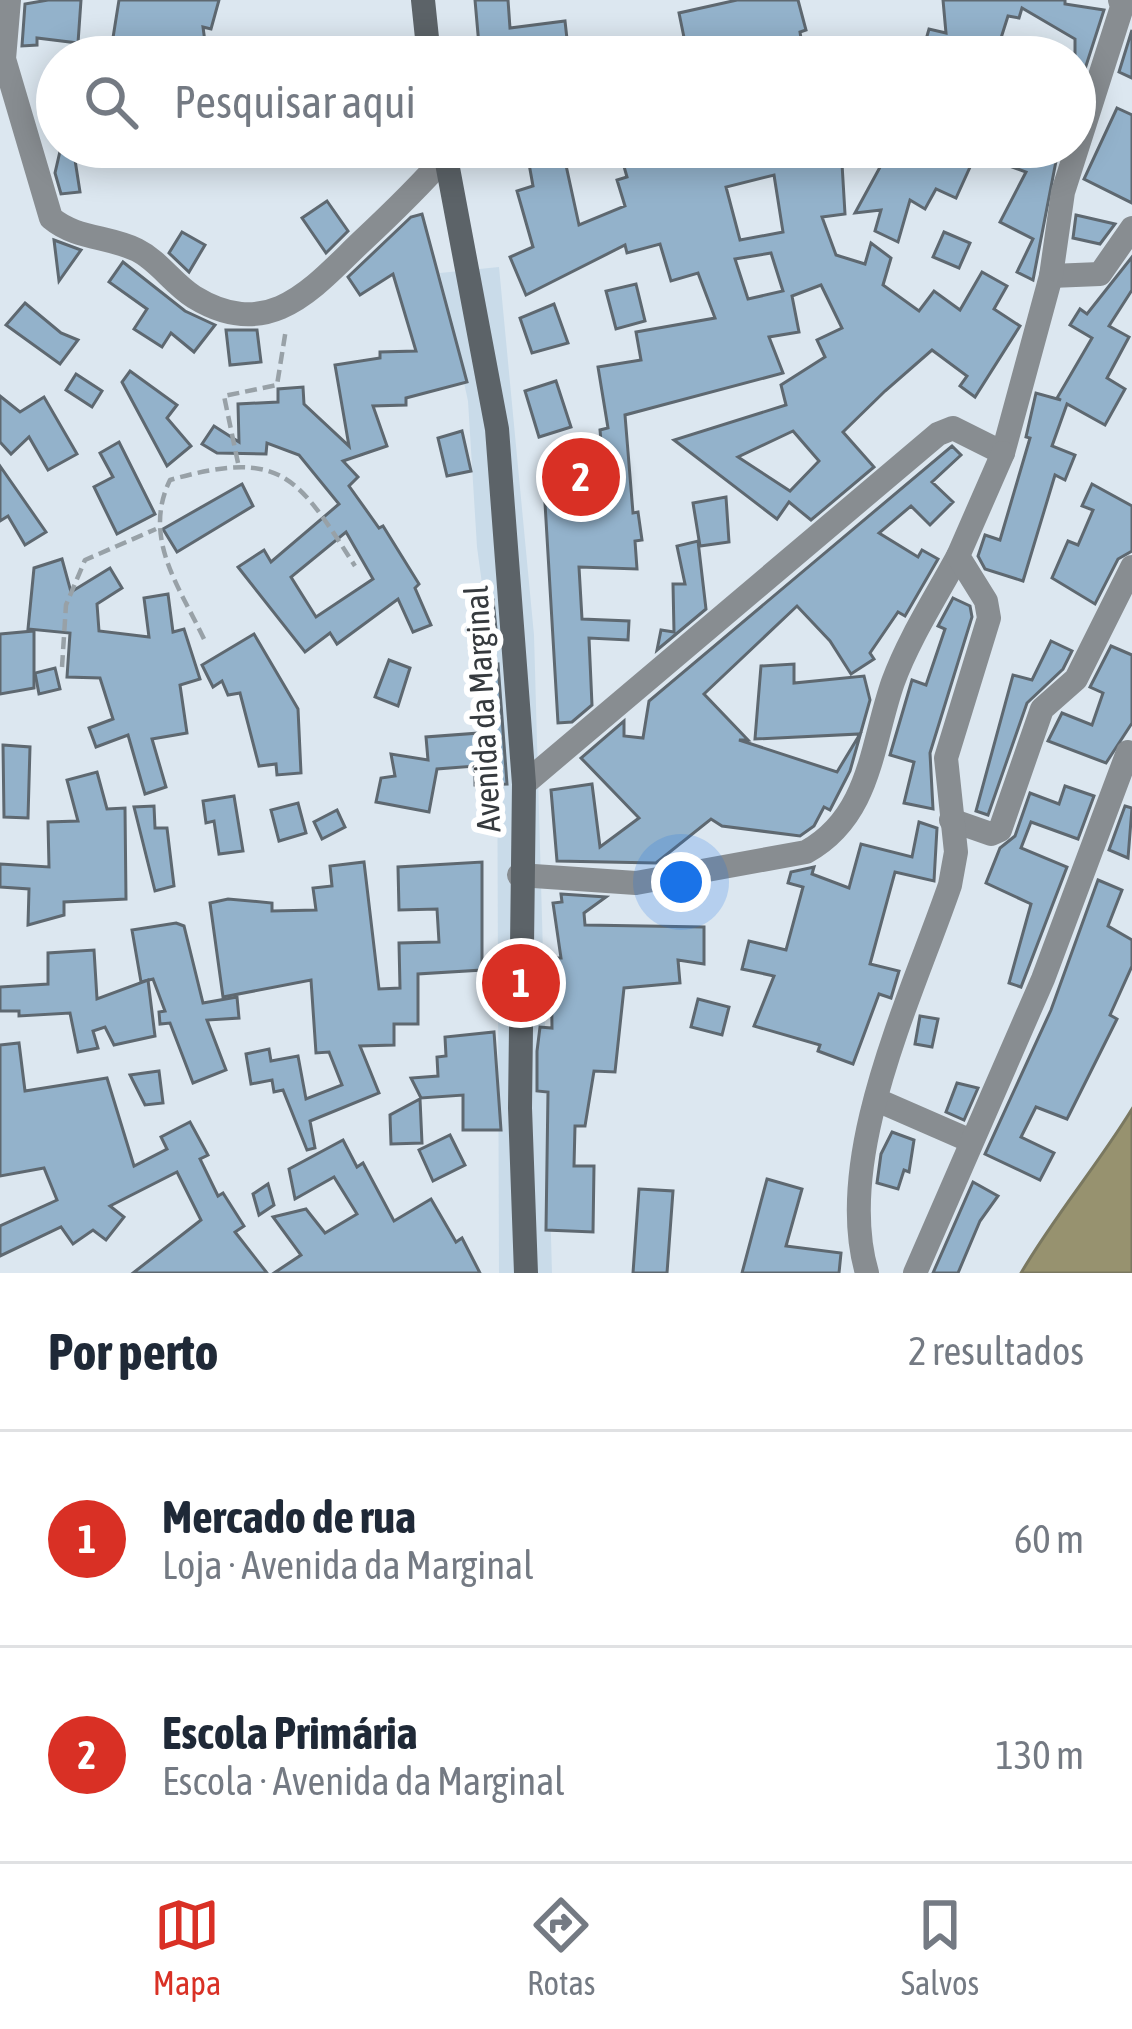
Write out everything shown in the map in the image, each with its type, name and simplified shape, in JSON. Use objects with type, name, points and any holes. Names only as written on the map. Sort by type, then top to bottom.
[{"type":"street","points":[[9,0],[4,59],[36,167]]},
{"type":"street","points":[[423,0],[427,36]]},
{"type":"street","points":[[1096,86],[1122,2]]},
{"type":"street","points":[[36,168],[51,218],[64,230],[136,250],[195,297],[251,313],[290,305],[322,283],[430,168]]},
{"type":"street","name":"Avenida da Marginal","points":[[448,168],[481,320],[497,429],[524,784],[519,875],[526,1273]]},
{"type":"street","points":[[519,875],[636,884],[806,852],[831,838],[866,781],[893,683],[1004,453],[1051,276],[1070,168]]},
{"type":"street","points":[[1051,276],[1100,274],[1132,228]]},
{"type":"street","points":[[524,784],[938,434],[953,428],[1004,453]]},
{"type":"street","points":[[866,1273],[856,1199],[877,1100],[950,885],[956,852],[946,758],[989,618],[986,602],[958,556]]},
{"type":"street","points":[[951,820],[991,834],[1000,830],[1042,709],[1076,679],[1132,567]]},
{"type":"street","points":[[915,1273],[1042,980],[1128,752]]},
{"type":"street","points":[[877,1100],[971,1141]]},
{"type":"path","points":[[238,464],[224,396],[277,385],[290,305]]},
{"type":"path","points":[[205,639],[156,529],[170,480],[238,464],[275,471],[316,504],[355,566]]},
{"type":"path","points":[[62,667],[66,605],[85,560],[156,529]]},
{"type":"shaded area","points":[[499,267],[534,635],[552,1273],[499,1273],[497,694],[477,547],[468,401],[440,273]]},
{"type":"shaded area","points":[[562,462],[600,462],[599,492],[561,492]]},
{"type":"shaded area","points":[[1132,1109],[1132,1273],[1021,1273],[1105,1151]]},
{"type":"building","points":[[81,0],[78,36],[36,36],[36,45],[22,46],[25,4]]},
{"type":"building","points":[[119,0],[219,0],[211,29],[203,27],[204,36],[113,36]]},
{"type":"building","points":[[475,0],[508,0],[510,28],[565,21],[567,36],[478,36]]},
{"type":"building","points":[[737,0],[798,0],[806,30],[801,36],[684,36],[679,13]]},
{"type":"building","points":[[943,0],[1065,0],[1065,4],[1104,10],[1096,36],[1070,36],[1022,8],[1019,18],[1008,16],[1002,36],[927,36],[929,29],[946,33]]},
{"type":"building","points":[[1132,30],[1132,78],[1119,72]]},
{"type":"building","points":[[1117,108],[1132,115],[1132,203],[1084,179],[1089,168],[1096,168],[1096,153]]},
{"type":"building","points":[[56,168],[76,168],[80,192],[61,194]]},
{"type":"building","points":[[530,168],[567,168],[579,225],[625,206],[617,180],[627,177],[624,168],[842,168],[845,214],[822,217],[836,255],[865,264],[871,243],[891,258],[883,285],[919,311],[934,291],[960,310],[982,272],[1007,286],[994,309],[1020,326],[975,397],[960,386],[967,376],[932,350],[885,391],[843,432],[874,467],[811,520],[789,502],[777,519],[674,440],[786,405],[781,385],[825,357],[817,340],[842,328],[821,285],[792,296],[799,332],[769,337],[783,373],[625,415],[633,513],[638,512],[642,540],[635,541],[637,569],[579,567],[582,619],[629,621],[628,640],[589,638],[592,705],[572,722],[558,723],[545,503],[606,499],[600,430],[608,428],[598,367],[641,360],[636,332],[715,318],[698,273],[671,281],[660,244],[627,253],[625,245],[526,295],[510,257],[533,247],[517,191],[533,186]],"holes":[[[774,175],[783,232],[740,240],[726,187]],[[771,253],[783,291],[748,299],[735,259]],[[793,431],[819,461],[790,491],[738,457]]]},
{"type":"building","points":[[880,168],[970,168],[956,198],[936,189],[925,209],[910,200],[898,242],[875,231],[881,210],[855,213]]},
{"type":"building","points":[[1015,168],[1055,168],[1033,280],[1017,272],[1033,239],[1000,222],[1026,172]]},
{"type":"building","points":[[327,201],[348,231],[326,253],[302,218]]},
{"type":"building","points":[[422,214],[467,382],[406,398],[406,405],[373,406],[387,446],[343,461],[358,477],[349,486],[379,528],[383,526],[419,584],[415,588],[431,625],[413,632],[398,599],[337,644],[330,633],[305,652],[238,567],[264,550],[271,562],[339,504],[299,455],[267,443],[266,454],[217,453],[202,444],[214,426],[239,442],[238,404],[278,402],[278,389],[303,387],[304,404],[349,446],[335,365],[380,358],[380,352],[416,351],[393,274],[360,295],[348,277],[411,217]],"holes":[[[346,532],[373,579],[316,617],[291,577]]]},
{"type":"building","points":[[1076,215],[1115,224],[1100,244],[1073,238]]},
{"type":"building","points":[[182,232],[205,245],[189,272],[169,253]]},
{"type":"building","points":[[944,232],[970,243],[959,268],[933,257]]},
{"type":"building","points":[[54,240],[81,250],[59,281]]},
{"type":"building","points":[[1132,257],[1132,290],[1109,326],[1129,337],[1107,378],[1125,389],[1105,425],[1067,404],[1052,446],[1075,455],[1065,480],[1055,475],[1023,581],[985,569],[978,556],[985,535],[1000,540],[1030,438],[1026,437],[1036,393],[1061,400],[1057,398],[1092,338],[1070,325],[1080,309],[1087,314]]},
{"type":"building","points":[[123,262],[185,311],[215,325],[194,352],[171,333],[162,347],[134,329],[147,309],[109,282]]},
{"type":"building","points":[[636,284],[645,321],[616,329],[606,291]]},
{"type":"building","points":[[25,303],[61,333],[78,340],[60,364],[6,325]]},
{"type":"building","points":[[554,304],[568,343],[532,353],[520,318]]},
{"type":"building","points":[[226,330],[257,330],[261,362],[230,365]]},
{"type":"building","points":[[130,371],[177,405],[167,418],[191,446],[167,466],[122,382]]},
{"type":"building","points":[[76,374],[102,391],[92,407],[66,390]]},
{"type":"building","points":[[556,381],[571,427],[539,437],[525,391]]},
{"type":"building","points":[[0,396],[20,412],[44,397],[77,454],[48,470],[29,437],[11,454],[0,442]]},
{"type":"building","points":[[462,431],[471,471],[447,476],[438,438]]},
{"type":"building","points":[[119,442],[155,514],[117,534],[94,487],[113,477],[100,453]]},
{"type":"building","points":[[952,446],[961,455],[932,482],[953,502],[930,525],[911,506],[879,533],[918,557],[922,550],[938,559],[905,616],[898,612],[870,653],[874,659],[851,674],[830,641],[797,606],[704,694],[748,740],[739,740],[837,772],[860,734],[755,739],[761,666],[794,664],[794,683],[864,676],[870,700],[850,771],[830,810],[824,807],[814,826],[800,836],[722,826],[711,819],[656,863],[557,861],[551,790],[592,784],[600,847],[639,818],[581,758],[624,721],[624,736],[643,738],[649,701]]},
{"type":"building","points":[[0,466],[46,532],[25,545],[8,516],[0,521]]},
{"type":"building","points":[[242,484],[253,506],[177,552],[163,529]]},
{"type":"building","points":[[1092,484],[1132,506],[1132,551],[1118,559],[1095,604],[1052,578],[1068,541],[1078,545],[1093,510],[1082,506]]},
{"type":"building","points":[[726,497],[729,542],[700,546],[693,503]]},
{"type":"building","points":[[698,541],[706,609],[657,650],[661,630],[674,632],[673,584],[685,584],[677,546]]},
{"type":"building","points":[[62,559],[71,592],[110,568],[122,588],[97,604],[99,631],[149,637],[144,598],[168,594],[173,632],[184,629],[200,679],[180,685],[187,733],[152,739],[166,787],[145,794],[128,735],[96,747],[89,728],[113,719],[100,678],[67,677],[70,633],[28,629],[34,568]]},
{"type":"building","points":[[953,598],[970,606],[972,617],[930,753],[933,809],[904,803],[914,762],[890,755],[912,680],[926,685],[945,629],[938,626]]},
{"type":"building","points":[[493,600],[496,629],[486,631],[480,603]]},
{"type":"building","points":[[34,631],[34,688],[0,694],[0,634]]},
{"type":"building","points":[[254,634],[298,709],[301,773],[277,775],[276,764],[259,766],[240,693],[228,695],[222,681],[213,687],[202,665]]},
{"type":"building","points":[[1051,641],[1072,651],[1063,669],[1027,703],[988,815],[976,811],[1013,675],[1032,680]]},
{"type":"building","points":[[1111,646],[1132,655],[1132,723],[1106,763],[1048,741],[1062,713],[1092,725],[1103,693],[1090,687]]},
{"type":"building","points":[[389,660],[410,668],[398,706],[375,697]]},
{"type":"building","points":[[498,664],[507,784],[475,785],[475,766],[437,769],[429,812],[376,802],[381,778],[395,776],[391,754],[428,760],[426,737],[492,732],[490,694],[484,696],[478,668]]},
{"type":"building","points":[[55,668],[60,689],[39,694],[35,673]]},
{"type":"building","points":[[3,745],[30,747],[28,818],[4,817]]},
{"type":"building","points":[[97,772],[107,809],[125,808],[126,899],[64,902],[64,915],[28,925],[29,889],[0,887],[0,864],[49,867],[48,822],[78,821],[67,780]]},
{"type":"building","points":[[1065,786],[1094,796],[1078,839],[1031,822],[1021,848],[1067,867],[1021,987],[1009,983],[1031,904],[986,883],[1000,848],[1015,836],[1030,793],[1059,804]]},
{"type":"building","points":[[234,796],[243,851],[219,854],[214,821],[206,823],[203,801]]},
{"type":"building","points":[[298,803],[306,833],[279,841],[271,810]]},
{"type":"building","points":[[154,806],[155,828],[167,828],[174,886],[155,891],[134,807]]},
{"type":"building","points":[[1125,806],[1132,808],[1128,858],[1109,850]]},
{"type":"building","points":[[337,810],[345,827],[322,839],[314,822]]},
{"type":"building","points":[[919,822],[937,828],[934,881],[895,872],[870,964],[899,971],[891,998],[879,994],[853,1064],[818,1051],[820,1045],[754,1026],[774,976],[742,969],[749,941],[786,950],[803,887],[788,883],[791,872],[814,867],[812,874],[849,888],[861,844],[912,857]]},
{"type":"building","points":[[364,862],[379,989],[400,988],[399,943],[439,942],[437,909],[399,910],[398,867],[482,862],[482,970],[418,974],[418,1024],[394,1024],[394,1045],[360,1046],[379,1093],[310,1121],[315,1148],[307,1150],[283,1090],[274,1092],[272,1080],[251,1084],[246,1054],[269,1049],[271,1061],[298,1056],[306,1099],[342,1085],[329,1052],[316,1053],[311,980],[223,997],[210,903],[228,899],[272,903],[272,911],[316,910],[313,888],[332,886],[330,866]]},
{"type":"building","points":[[1098,880],[1122,890],[1108,926],[1132,940],[1132,966],[1110,1015],[1117,1019],[1067,1119],[1036,1107],[1021,1137],[1054,1153],[1040,1180],[985,1154],[1051,1010]]},
{"type":"building","points":[[561,894],[606,897],[584,913],[585,925],[704,927],[704,964],[678,960],[680,983],[624,988],[615,1072],[594,1071],[585,1126],[575,1126],[574,1166],[594,1166],[593,1232],[546,1230],[548,1092],[537,1091],[537,1051],[540,1027],[552,1028],[551,958],[561,958],[553,903],[562,902]]},
{"type":"building","points":[[176,923],[184,926],[203,1003],[237,997],[239,1018],[207,1020],[226,1070],[193,1083],[170,1023],[160,1024],[159,1012],[165,1011],[153,979],[141,982],[132,930]]},
{"type":"building","points":[[94,950],[97,999],[148,980],[155,1036],[114,1045],[105,1027],[93,1031],[98,1048],[78,1052],[70,1013],[19,1016],[19,1011],[0,1011],[0,987],[48,984],[48,953]]},
{"type":"building","points":[[698,999],[729,1007],[722,1035],[691,1027]]},
{"type":"building","points":[[920,1016],[938,1019],[932,1047],[915,1044]]},
{"type":"building","points":[[494,1032],[501,1130],[463,1130],[463,1095],[421,1098],[411,1078],[438,1076],[437,1057],[446,1056],[445,1037]]},
{"type":"building","points":[[19,1043],[25,1091],[107,1078],[134,1166],[167,1149],[161,1137],[190,1122],[208,1155],[200,1159],[218,1196],[223,1193],[244,1226],[235,1232],[267,1273],[133,1273],[201,1220],[177,1172],[110,1206],[124,1217],[106,1240],[93,1230],[73,1244],[61,1227],[0,1256],[0,1226],[57,1200],[44,1168],[0,1176],[0,1045]]},
{"type":"building","points":[[159,1071],[163,1103],[145,1105],[130,1075]]},
{"type":"building","points":[[957,1083],[978,1088],[964,1120],[946,1112]]},
{"type":"building","points":[[420,1099],[422,1143],[391,1144],[390,1115]]},
{"type":"building","points":[[892,1132],[914,1140],[909,1172],[904,1170],[898,1189],[877,1183],[881,1154]]},
{"type":"building","points":[[450,1135],[465,1165],[433,1181],[419,1150]]},
{"type":"building","points":[[343,1140],[357,1167],[363,1163],[394,1221],[431,1199],[456,1242],[462,1238],[480,1273],[274,1273],[301,1255],[273,1217],[306,1209],[325,1233],[357,1214],[334,1177],[295,1199],[289,1169]]},
{"type":"building","points":[[767,1179],[802,1189],[786,1246],[841,1253],[839,1273],[742,1273]]},
{"type":"building","points":[[973,1182],[998,1196],[980,1221],[958,1273],[933,1273]]},
{"type":"building","points":[[268,1184],[274,1205],[259,1215],[253,1194]]},
{"type":"building","points":[[639,1189],[673,1191],[667,1273],[633,1273]]},
{"type":"place","name":"Escola Primária","points":[[581,477]]},
{"type":"place","name":"Mercado de rua","points":[[521,983]]}]
